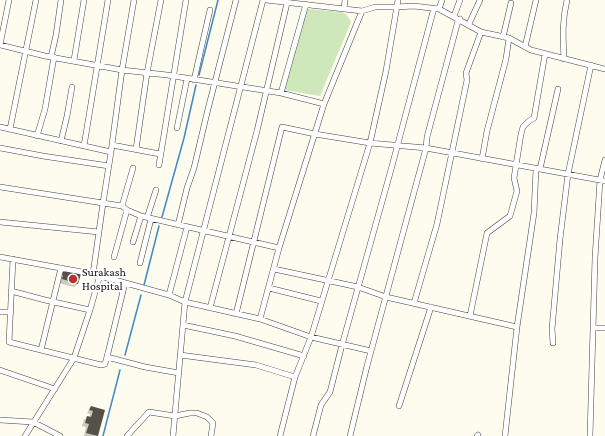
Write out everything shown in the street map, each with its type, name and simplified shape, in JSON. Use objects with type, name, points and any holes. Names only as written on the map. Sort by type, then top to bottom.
[{"type":"street","points":[[9,0],[0,45],[25,52],[122,70],[173,76],[215,84],[241,86],[281,93],[324,104]]},
{"type":"street","points":[[10,129],[36,0]]},
{"type":"street","points":[[37,136],[45,109],[61,0]]},
{"type":"street","points":[[74,60],[84,0]]},
{"type":"street","points":[[84,146],[108,0]]},
{"type":"street","points":[[93,274],[102,203],[134,0]]},
{"type":"street","points":[[136,149],[147,73],[161,0]]},
{"type":"street","points":[[159,165],[186,0]]},
{"type":"street","points":[[178,225],[236,0]]},
{"type":"street","points":[[173,436],[185,302],[264,0],[362,11],[397,2],[414,6],[436,8],[469,24],[481,32],[509,38],[545,54],[605,69]]},
{"type":"street","points":[[344,9],[345,0]]},
{"type":"street","points":[[314,436],[321,405],[330,392],[436,8],[442,0]]},
{"type":"street","points":[[350,436],[371,351],[426,148],[431,121],[458,21],[457,18],[460,0]]},
{"type":"street","points":[[469,24],[480,0]]},
{"type":"street","points":[[525,46],[536,0]]},
{"type":"street","points":[[564,59],[562,33],[563,16],[567,0]]},
{"type":"street","points":[[280,436],[296,377],[304,356],[370,143],[386,71],[397,2]]},
{"type":"street","points":[[210,308],[257,131],[287,3]]},
{"type":"street","points":[[503,37],[511,3]]},
{"type":"street","points":[[281,93],[306,4]]},
{"type":"street","points":[[194,80],[210,10]]},
{"type":"street","points":[[260,319],[279,248],[324,104],[362,11]]},
{"type":"street","points":[[414,303],[437,224],[467,80],[466,73],[481,32]]},
{"type":"street","points":[[482,158],[487,131],[506,59],[509,38]]},
{"type":"street","points":[[470,316],[487,233],[510,216],[517,191],[514,178],[515,165],[523,127],[534,118],[545,54]]},
{"type":"street","points":[[553,343],[552,329],[560,239],[568,174],[591,65]]},
{"type":"street","points":[[178,128],[187,79]]},
{"type":"street","points":[[61,141],[72,87]]},
{"type":"street","points":[[505,436],[517,327],[534,213],[538,169],[558,89]]},
{"type":"street","points":[[0,127],[111,152]]},
{"type":"street","points":[[236,314],[282,127],[370,143],[426,148],[603,180]]},
{"type":"street","points":[[112,145],[160,154]]},
{"type":"street","points":[[0,148],[109,166]]},
{"type":"street","points":[[590,436],[595,258],[605,160]]},
{"type":"street","points":[[122,206],[133,168]]},
{"type":"street","points":[[0,187],[122,206],[127,210],[141,216],[203,232],[279,248]]},
{"type":"street","points":[[140,263],[156,190]]},
{"type":"street","points":[[114,257],[127,210]]},
{"type":"street","points":[[133,242],[141,216]]},
{"type":"street","points":[[0,222],[99,232]]},
{"type":"street","points":[[169,296],[187,228]]},
{"type":"street","points":[[0,257],[93,274],[185,302],[260,319],[310,337],[371,351]]},
{"type":"street","points":[[13,259],[9,342],[101,364],[105,364],[107,357],[124,283]]},
{"type":"street","points":[[41,350],[61,268]]},
{"type":"street","points":[[274,269],[358,288],[386,297],[517,327]]},
{"type":"street","points":[[25,436],[74,358],[100,276]]},
{"type":"street","points":[[269,288],[321,300]]},
{"type":"street","points":[[11,291],[90,310]]},
{"type":"street","points":[[399,406],[430,307]]},
{"type":"street","points":[[0,312],[11,312]]},
{"type":"street","points":[[183,325],[235,336],[304,356]]},
{"type":"street","points":[[593,328],[605,328]]},
{"type":"street","points":[[180,355],[256,365],[296,377]]},
{"type":"street","points":[[107,357],[145,367],[179,373]]},
{"type":"street","points":[[0,370],[54,388]]},
{"type":"street","points":[[127,436],[149,412],[175,416],[197,413],[207,417],[213,422],[211,436]]},
{"type":"street","points":[[0,420],[33,422],[60,436]]},
{"type":"green space","points":[[307,9],[341,12],[346,14],[351,22],[320,96],[284,90]]},
{"type":"building","points":[[65,269],[81,274],[78,284],[62,279],[63,275],[61,275]]},
{"type":"building","points":[[91,406],[105,410],[98,436],[86,433],[89,424],[85,423],[87,416],[91,417],[93,411],[89,410]]},
{"type":"waterway","points":[[199,75],[218,0]]},
{"type":"waterway","points":[[162,217],[184,138],[196,85]]},
{"type":"waterway","points":[[144,285],[159,226]]},
{"type":"waterway","points":[[125,355],[141,295]]},
{"type":"waterway","points":[[103,436],[120,370]]},
{"type":"place","name":"Surakash Hospital","points":[[73,279]]}]
